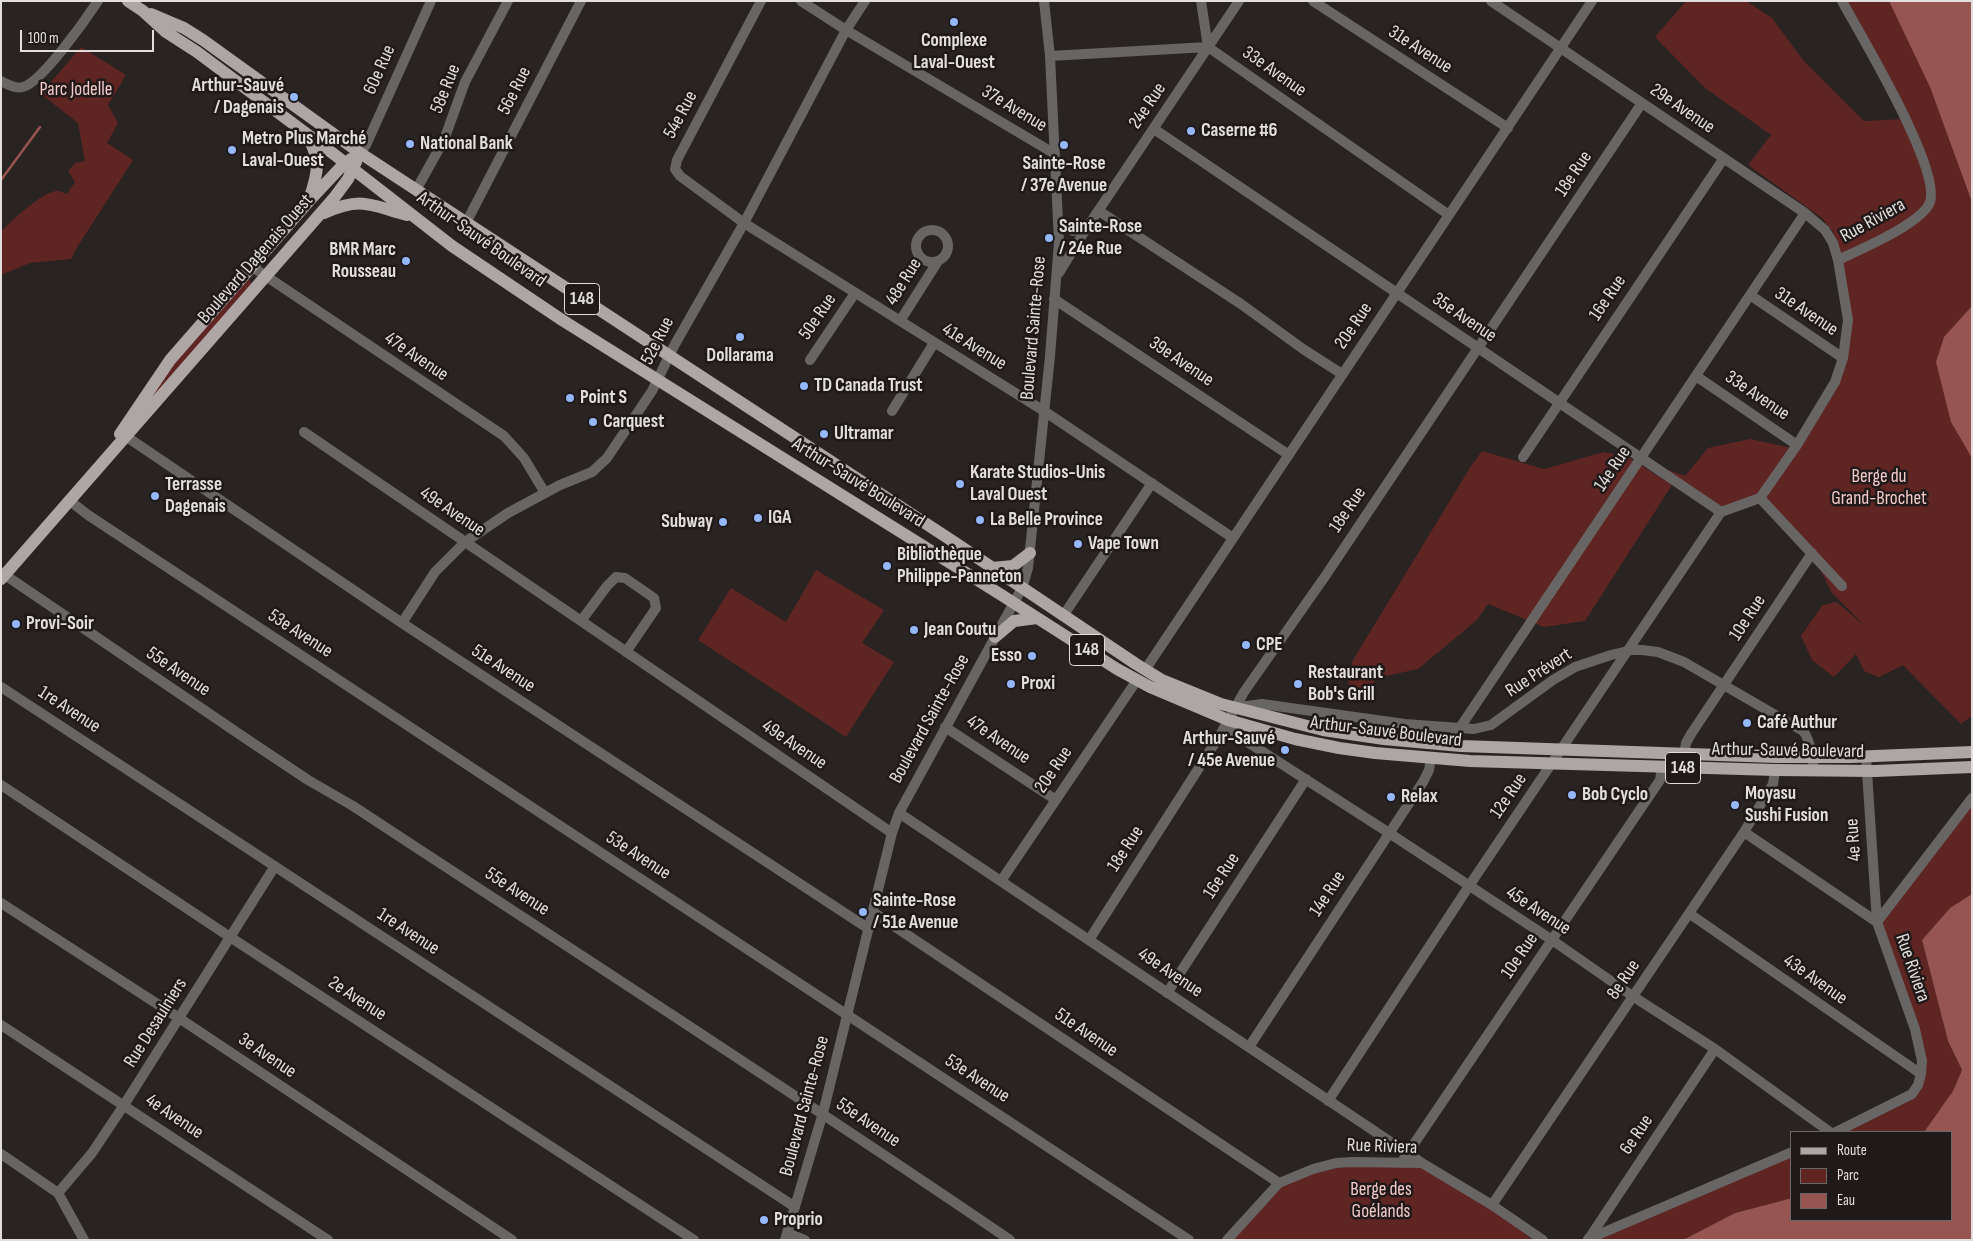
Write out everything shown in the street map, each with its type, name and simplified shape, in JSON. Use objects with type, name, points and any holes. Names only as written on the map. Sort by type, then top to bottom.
[{"type":"main road","name":"Arthur-Sauvé Boulevard","points":[[128,1],[143,11],[166,32],[196,51],[488,271],[658,380],[1014,602],[1097,657],[1141,675],[1221,704],[1323,730],[1376,738],[1452,745],[1684,754],[1866,757],[1972,752]]},
{"type":"main road","name":"Arthur-Sauvé Boulevard","points":[[143,11],[186,29],[227,56],[360,153],[1022,588],[1141,675],[1228,720],[1295,740],[1375,753],[1431,758],[1552,764],[1814,771],[1972,767]]},
{"type":"main road","points":[[307,135],[315,150],[318,163],[317,174],[309,200]]},
{"type":"main road","name":"Boulevard Dagenais Ouest","points":[[123,435],[160,372],[309,200],[349,166],[360,153]]},
{"type":"main road","name":"Boulevard Dagenais Ouest","points":[[3,577],[106,458],[123,435],[319,216],[343,186],[349,166]]},
{"type":"main road","points":[[319,216],[339,207],[360,202],[414,217]]},
{"type":"main road","points":[[992,568],[1013,566],[1030,553]]},
{"type":"main road","points":[[995,637],[1014,622],[1037,618]]},
{"type":"street","points":[[1,81],[12,86],[22,87],[33,82],[98,1]]},
{"type":"street","name":"60e Rue","points":[[360,153],[366,145],[431,1]]},
{"type":"street","name":"58e Rue","points":[[416,190],[444,140],[466,82],[508,1]]},
{"type":"street","name":"56e Rue","points":[[466,223],[581,1]]},
{"type":"street","name":"54e Rue","points":[[744,223],[680,176],[675,169],[677,160],[761,1]]},
{"type":"street","name":"37e Avenue","points":[[802,1],[846,30],[1055,154]]},
{"type":"street","name":"52e Rue","points":[[402,623],[435,572],[465,542],[508,513],[600,467],[627,430],[658,380],[846,30],[865,1]]},
{"type":"street","name":"Boulevard Sainte-Rose","points":[[786,1236],[823,1113],[892,833],[899,813],[1022,588],[1030,553],[1056,279],[1059,222],[1050,56],[1044,1]]},
{"type":"street","points":[[1050,56],[1208,47],[1202,1]]},
{"type":"street","name":"24e Rue","points":[[1056,279],[1098,211],[1239,1]]},
{"type":"street","name":"31e Avenue","points":[[1312,1],[1508,128]]},
{"type":"street","name":"29e Avenue","points":[[1491,1],[1805,213],[1825,230],[1833,243],[1838,260]]},
{"type":"street","name":"20e Rue","points":[[1001,881],[1289,455],[1592,1]]},
{"type":"street","name":"Rue Riviera","points":[[1760,498],[1797,445],[1835,382],[1843,358],[1848,320],[1838,260],[1918,218],[1930,202],[1931,180],[1907,119],[1841,2]]},
{"type":"street","name":"33e Avenue","points":[[1208,47],[1450,215]]},
{"type":"street","name":"18e Rue","points":[[1089,940],[1236,708],[1244,692],[1331,567],[1642,103]]},
{"type":"street","name":"35e Avenue","points":[[1154,128],[1721,512]]},
{"type":"street","name":"16e Rue","points":[[1523,457],[1724,158]]},
{"type":"street","points":[[1098,211],[1241,304],[1303,349],[1342,374]]},
{"type":"street","name":"14e Rue","points":[[1452,745],[1454,737],[1805,213]]},
{"type":"street","points":[[1059,222],[1073,231],[1086,230]]},
{"type":"street","name":"41e Avenue","points":[[744,223],[1044,411],[1233,538]]},
{"type":"street","name":"48e Rue","points":[[900,321],[938,261]]},
{"type":"street","name":"47e Avenue","points":[[251,266],[504,436],[524,458],[545,493]]},
{"type":"street","name":"50e Rue","points":[[810,360],[855,292]]},
{"type":"street","name":"31e Avenue","points":[[1750,295],[1843,358]]},
{"type":"street","name":"39e Avenue","points":[[1054,299],[1289,455]]},
{"type":"street","points":[[892,411],[934,343]]},
{"type":"street","name":"33e Avenue","points":[[1696,376],[1797,445]]},
{"type":"street","name":"49e Avenue","points":[[304,432],[892,833]]},
{"type":"street","name":"51e Avenue","points":[[123,435],[402,623],[869,929]]},
{"type":"street","points":[[1062,616],[1152,483]]},
{"type":"street","points":[[1721,512],[1760,498],[1842,586]]},
{"type":"street","name":"53e Avenue","points":[[70,500],[88,515],[1189,1240]]},
{"type":"street","name":"12e Rue","points":[[1328,1100],[1469,886],[1721,512]]},
{"type":"street","name":"10e Rue","points":[[1684,754],[1688,739],[1812,553]]},
{"type":"street","name":"55e Avenue","points":[[3,577],[308,780],[353,806],[823,1113],[1010,1240]]},
{"type":"street","points":[[581,621],[616,577],[626,578],[654,598],[656,608],[626,652]]},
{"type":"street","name":"Rue Prévert","points":[[1236,708],[1262,704],[1459,730],[1474,729],[1491,725],[1568,670],[1592,660],[1628,650],[1642,650],[1666,654],[1725,684],[1803,731],[1807,736],[1808,745],[1813,757],[1814,771]]},
{"type":"street","name":"1re Avenue","points":[[1,686],[795,1208]]},
{"type":"street","name":"45e Avenue","points":[[1228,720],[1236,734],[1552,940],[1634,997],[1716,1049],[1829,1131]]},
{"type":"street","name":"47e Avenue","points":[[945,727],[1056,800]]},
{"type":"street","name":"4e Rue","points":[[1866,757],[1877,922]]},
{"type":"street","name":"14e Rue","points":[[1249,1047],[1423,782],[1429,770],[1431,758]]},
{"type":"street","name":"10e Rue","points":[[1401,1163],[1660,780],[1662,767]]},
{"type":"street","name":"8e Rue","points":[[1492,1205],[1744,832],[1773,784],[1775,770]]},
{"type":"street","name":"16e Rue","points":[[1167,993],[1306,779]]},
{"type":"street","name":"2e Avenue","points":[[1,785],[694,1240]]},
{"type":"street","name":"Rue Riviera","points":[[1921,1074],[1922,1061],[1915,1029],[1877,922],[1972,798]]},
{"type":"street","name":"49e Avenue","points":[[899,813],[1422,1163]]},
{"type":"street","points":[[1744,832],[1877,922]]},
{"type":"street","name":"Rue Desaulniers","points":[[58,1194],[92,1153],[124,1105],[275,866]]},
{"type":"street","name":"3e Avenue","points":[[1,903],[179,1018],[512,1240]]},
{"type":"street","name":"51e Avenue","points":[[873,912],[1278,1183]]},
{"type":"street","name":"43e Avenue","points":[[1690,914],[1921,1074]]},
{"type":"street","name":"4e Avenue","points":[[1,1024],[328,1240]]},
{"type":"street","name":"6e Rue","points":[[1587,1240],[1716,1049]]},
{"type":"street","points":[[1838,1131],[1912,1094],[1918,1085],[1921,1074]]},
{"type":"street","points":[[1587,1240],[1790,1153]]},
{"type":"street","points":[[1,1154],[58,1194],[84,1240]]},
{"type":"street","name":"Rue Riviera","points":[[1227,1240],[1278,1183],[1313,1169],[1336,1163],[1422,1163],[1492,1205],[1543,1240]]},
{"type":"street","points":[[786,1236],[805,1240]]},
{"type":"green space","name":"Berge du Grand-Brochet","points":[[1686,1],[1746,1],[1772,18],[1803,60],[1864,121],[1906,119],[1842,1],[1972,1],[1972,716],[1961,724],[1903,665],[1879,677],[1864,671],[1856,654],[1834,677],[1812,660],[1801,636],[1822,606],[1835,602],[1865,626],[1832,593],[1812,553],[1760,498],[1721,510],[1643,461],[1685,476],[1708,448],[1750,439],[1792,448],[1835,382],[1848,320],[1839,253],[1833,232],[1822,218],[1748,165],[1771,135],[1705,88],[1655,37]]},
{"type":"green space","name":"Parc Jodelle","points":[[81,47],[126,75],[108,105],[118,123],[107,143],[133,160],[71,259],[30,263],[1,275],[1,231],[29,206],[45,195],[59,191],[67,194],[75,182],[68,171],[75,163],[85,161],[78,123],[41,94]]},
{"type":"green space","points":[[248,278],[252,284],[142,412],[167,372]]},
{"type":"green space","points":[[1482,451],[1544,469],[1604,452],[1628,457],[1672,485],[1585,621],[1544,627],[1488,604],[1477,620],[1418,669],[1377,678],[1364,698],[1348,684],[1353,660]]},
{"type":"green space","points":[[816,570],[884,610],[862,643],[894,662],[846,737],[698,640],[731,588],[786,622]]},
{"type":"green space","points":[[1972,805],[1972,894],[1950,908],[1922,940],[1948,1041],[1962,1070],[1953,1091],[1925,1131],[1840,1131],[1912,1095],[1922,1061],[1877,922]]},
{"type":"green space","points":[[1790,1154],[1790,1199],[1735,1213],[1683,1240],[1591,1240]]},
{"type":"green space","name":"Berge des Goélands","points":[[1422,1163],[1492,1205],[1530,1238],[1535,1240],[1227,1240],[1279,1183],[1313,1169]]},
{"type":"water","points":[[1889,1],[1972,1],[1972,202],[1930,87]]},
{"type":"water","points":[[1972,306],[1972,458],[1951,422],[1936,362],[1944,337]]},
{"type":"water","points":[[1972,894],[1972,1240],[1683,1240],[1735,1213],[1790,1199],[1790,1221],[1953,1221],[1953,1131],[1925,1131],[1953,1091],[1962,1070],[1948,1041],[1922,940],[1950,908]]},
{"type":"waterway","points":[[1,180],[40,127]]},
{"type":"place","name":"Complexe Laval-Ouest","points":[[954,22]]},
{"type":"place","name":"Arthur-Sauvé / Dagenais","points":[[294,97]]},
{"type":"place","name":"Caserne #6","points":[[1191,131]]},
{"type":"place","name":"National Bank","points":[[410,144]]},
{"type":"place","name":"Sainte-Rose / 37e Avenue","points":[[1064,145]]},
{"type":"place","name":"Metro Plus Marché Laval-Ouest","points":[[232,150]]},
{"type":"place","name":"Sainte-Rose / 24e Rue","points":[[1049,238]]},
{"type":"place","name":"BMR Marc Rousseau","points":[[406,261]]},
{"type":"place","name":"Dollarama","points":[[740,337]]},
{"type":"place","name":"TD Canada Trust","points":[[804,386]]},
{"type":"place","name":"Point S","points":[[570,398]]},
{"type":"place","name":"Carquest","points":[[593,422]]},
{"type":"place","name":"Ultramar","points":[[824,434]]},
{"type":"place","name":"Karate Studios-Unis Laval Ouest","points":[[960,484]]},
{"type":"place","name":"Terrasse Dagenais","points":[[155,496]]},
{"type":"place","name":"IGA","points":[[758,518]]},
{"type":"place","name":"La Belle Province","points":[[980,520]]},
{"type":"place","name":"Subway","points":[[723,522]]},
{"type":"place","name":"Vape Town","points":[[1078,544]]},
{"type":"place","name":"Bibliothèque Philippe-Panneton","points":[[887,566]]},
{"type":"place","name":"Provi-Soir","points":[[16,624]]},
{"type":"place","name":"Jean Coutu","points":[[914,630]]},
{"type":"place","name":"CPE","points":[[1246,645]]},
{"type":"place","name":"Esso","points":[[1032,656]]},
{"type":"place","name":"Proxi","points":[[1011,684]]},
{"type":"place","name":"Restaurant Bob's Grill","points":[[1298,684]]},
{"type":"place","name":"Café Authur","points":[[1747,723]]},
{"type":"place","name":"Arthur-Sauvé / 45e Avenue","points":[[1285,750]]},
{"type":"place","name":"Bob Cyclo","points":[[1572,795]]},
{"type":"place","name":"Relax","points":[[1391,797]]},
{"type":"place","name":"Moyasu Sushi Fusion","points":[[1735,805]]},
{"type":"place","name":"Sainte-Rose / 51e Avenue","points":[[863,912]]},
{"type":"place","name":"Proprio","points":[[764,1220]]}]
